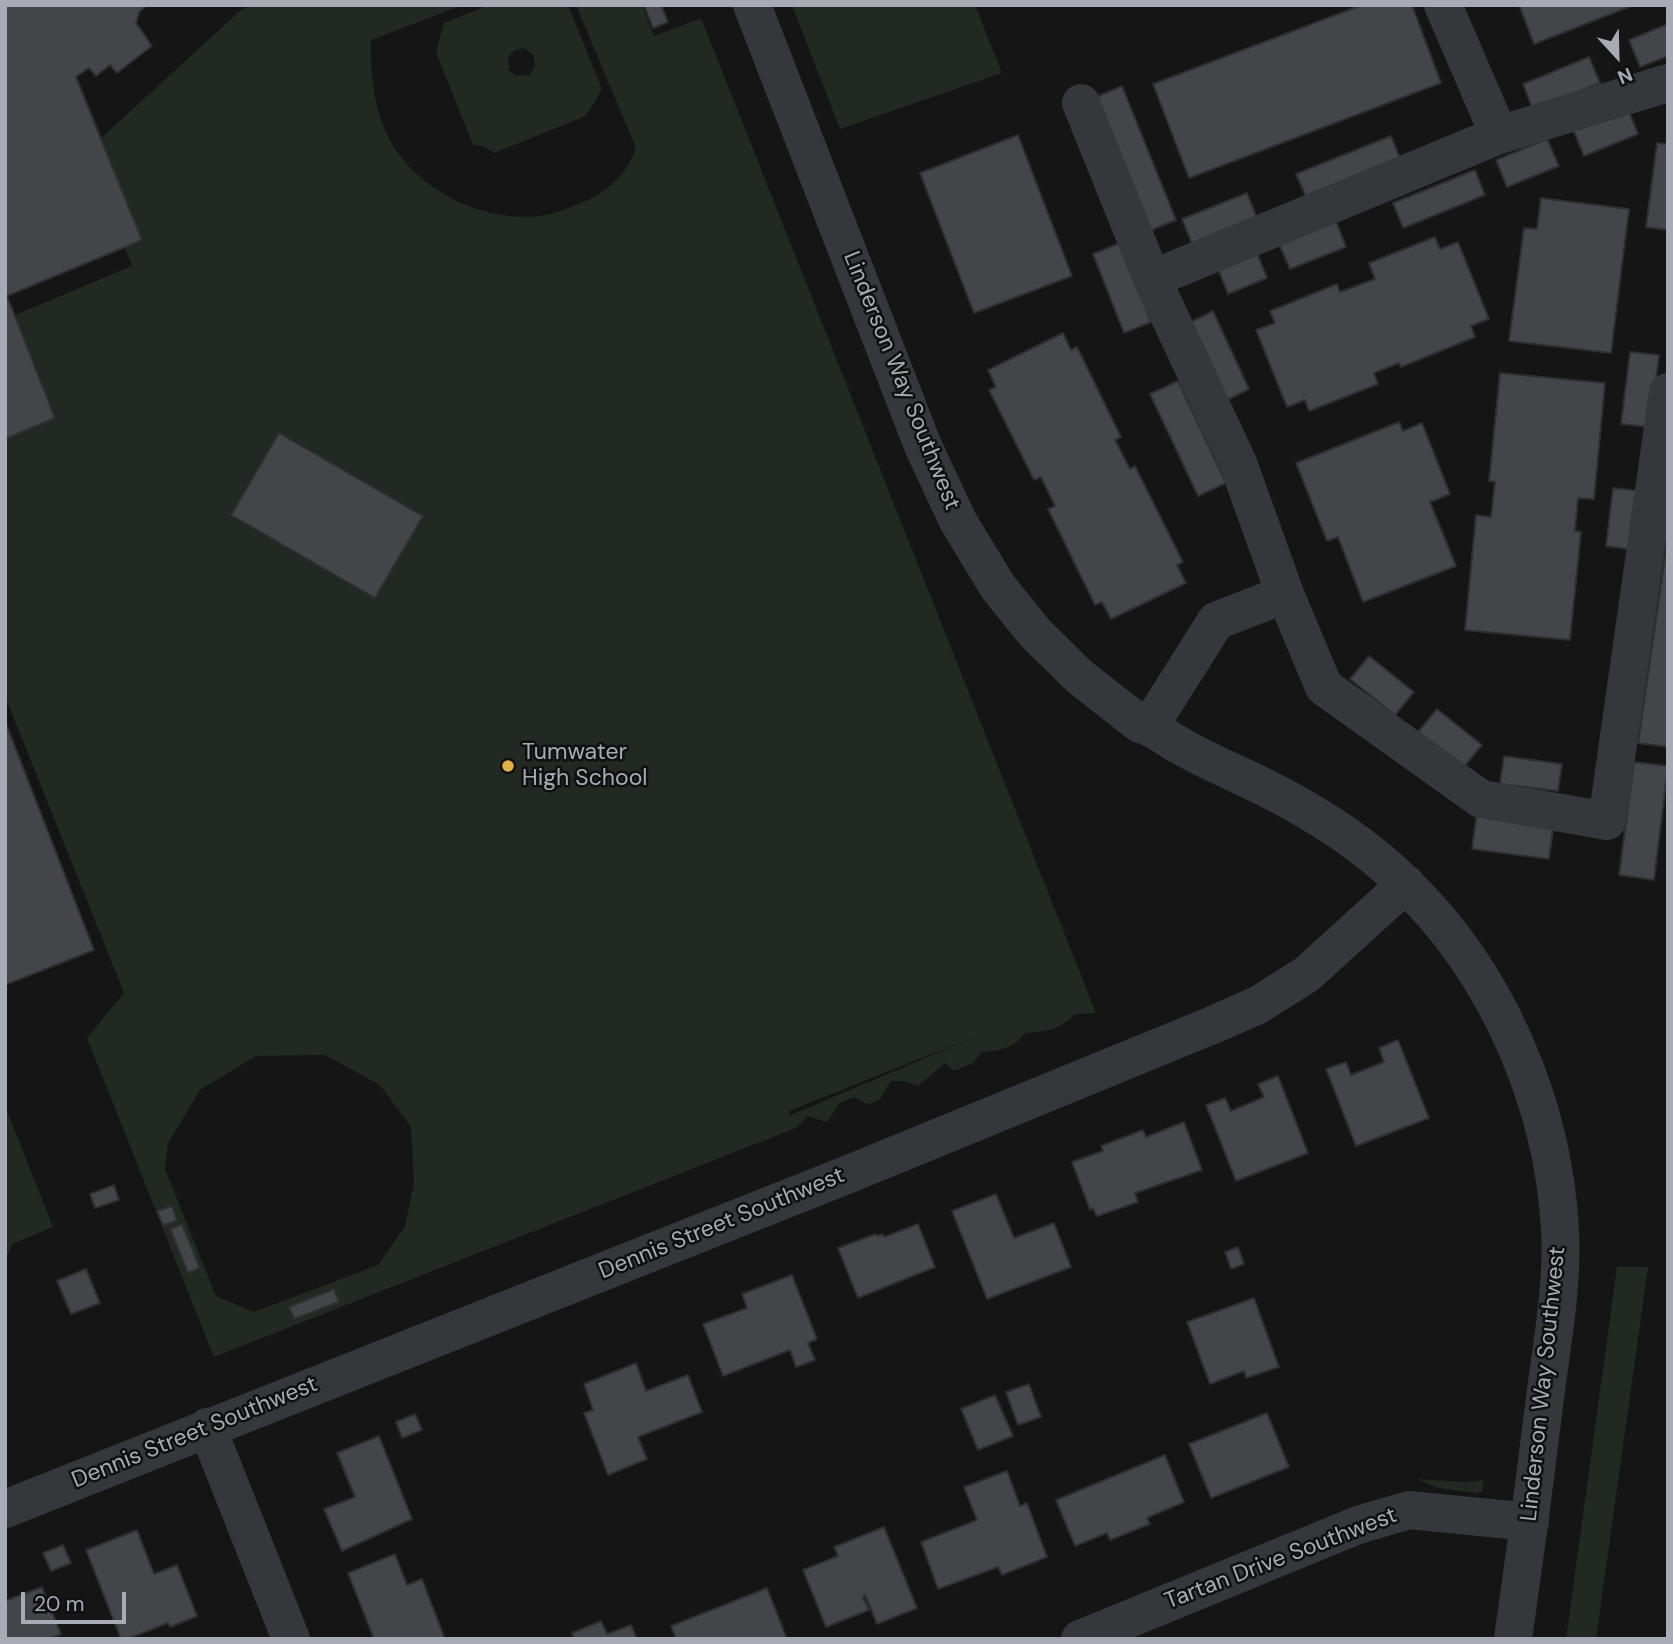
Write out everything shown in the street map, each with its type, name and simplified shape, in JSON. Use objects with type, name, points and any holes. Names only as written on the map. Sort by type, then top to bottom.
[{"type":"street","name":"Linderson Way Southwest","points":[[752,5],[923,446],[958,521],[998,587],[1036,634],[1080,677],[1140,724],[1309,809],[1348,836],[1406,884],[1446,929],[1482,981],[1511,1036],[1535,1095],[1553,1165],[1560,1232],[1558,1295],[1513,1639]]},
{"type":"street","points":[[1443,5],[1499,135]]},
{"type":"street","points":[[1152,279],[1499,135],[1668,83]]},
{"type":"street","points":[[1081,103],[1152,279],[1238,463],[1285,594],[1324,687],[1481,799],[1607,821],[1668,392]]},
{"type":"street","points":[[1150,727],[1216,621],[1285,594]]},
{"type":"street","name":"Dennis Street Southwest","points":[[5,1509],[1054,1092],[1258,1005],[1307,974],[1406,884]]},
{"type":"street","points":[[207,1427],[291,1639]]},
{"type":"street","name":"Tartan Drive Southwest","points":[[1080,1639],[1358,1525],[1409,1510],[1530,1522]]},
{"type":"shaded area","name":"Tumwater High School","points":[[252,5],[463,5],[371,40],[373,84],[379,113],[398,153],[426,182],[461,203],[500,215],[520,217],[552,214],[595,196],[623,173],[636,148],[576,5],[642,5],[654,36],[701,18],[1096,1013],[1075,1014],[1064,1024],[1052,1029],[1025,1033],[1011,1046],[982,1052],[973,1063],[954,1071],[945,1063],[918,1086],[905,1081],[891,1081],[880,1099],[869,1105],[854,1097],[840,1103],[827,1122],[808,1116],[796,1128],[214,1357],[87,1038],[124,993],[5,696],[5,439],[55,418],[15,315],[132,266],[125,248],[142,240],[100,139],[241,10]],"holes":[[[977,1036],[791,1115],[789,1112],[789,1111]],[[325,1055],[380,1085],[411,1127],[414,1183],[405,1226],[378,1265],[254,1312],[216,1296],[165,1169],[168,1143],[200,1090],[256,1056]]]},
{"type":"shaded area","points":[[489,5],[568,5],[602,89],[586,116],[494,153],[483,146],[473,145],[436,52],[444,23]],"holes":[[[524,48],[533,54],[535,67],[529,75],[516,76],[509,70],[508,57],[515,50]]]},
{"type":"shaded area","points":[[792,5],[975,5],[1002,73],[840,129]]},
{"type":"shaded area","points":[[5,1106],[53,1227],[12,1244],[5,1261]]},
{"type":"shaded area","points":[[1617,1267],[1648,1267],[1596,1639],[1566,1639]]},
{"type":"shaded area","points":[[1417,1479],[1466,1482],[1484,1480],[1482,1492],[1476,1493],[1437,1488]]},
{"type":"building","points":[[5,5],[148,5],[140,11],[136,23],[152,46],[117,73],[110,65],[96,76],[89,68],[76,77],[142,240],[7,296],[55,418],[5,439]]},
{"type":"building","points":[[644,5],[661,5],[668,22],[653,28]]},
{"type":"building","points":[[1362,5],[1412,5],[1441,83],[1189,178],[1153,84]]},
{"type":"building","points":[[1519,5],[1634,5],[1534,44]]},
{"type":"building","points":[[1668,24],[1668,56],[1640,67],[1629,40]]},
{"type":"building","points":[[1589,57],[1600,83],[1533,110],[1523,84]]},
{"type":"building","points":[[1122,86],[1176,220],[1149,231],[1096,97]]},
{"type":"building","points":[[1627,107],[1638,134],[1584,156],[1573,129]]},
{"type":"building","points":[[1018,135],[1072,276],[974,313],[920,173]]},
{"type":"building","points":[[1391,136],[1401,161],[1307,199],[1296,174]]},
{"type":"building","points":[[1547,139],[1559,166],[1507,187],[1496,160]]},
{"type":"building","points":[[1657,143],[1668,144],[1668,230],[1646,227]]},
{"type":"building","points":[[1475,170],[1485,195],[1403,228],[1393,203]]},
{"type":"building","points":[[1247,193],[1257,218],[1192,244],[1182,219]]},
{"type":"building","points":[[1541,198],[1629,209],[1611,353],[1509,341],[1524,228],[1537,229]]},
{"type":"building","points":[[1336,221],[1346,247],[1290,269],[1279,244]]},
{"type":"building","points":[[1435,237],[1440,249],[1458,242],[1489,319],[1471,326],[1475,337],[1401,367],[1399,363],[1374,373],[1378,384],[1309,411],[1305,400],[1287,407],[1256,330],[1275,323],[1270,311],[1337,284],[1340,292],[1375,279],[1369,263]]},
{"type":"building","points":[[1120,243],[1151,322],[1124,333],[1093,254]]},
{"type":"building","points":[[1257,253],[1267,278],[1228,294],[1218,269]]},
{"type":"building","points":[[1213,311],[1249,389],[1223,402],[1187,324]]},
{"type":"building","points":[[1063,333],[1071,350],[1077,347],[1121,437],[1115,440],[1130,469],[1135,466],[1183,562],[1177,565],[1186,583],[1111,619],[1102,602],[1095,605],[1048,509],[1055,506],[1041,477],[1034,480],[989,390],[996,387],[988,370]]},
{"type":"building","points":[[1630,352],[1659,355],[1650,427],[1621,424]]},
{"type":"building","points":[[1500,373],[1605,383],[1594,499],[1578,498],[1575,531],[1581,532],[1570,640],[1465,630],[1476,515],[1491,517],[1495,482],[1489,481]]},
{"type":"building","points":[[1178,381],[1226,483],[1198,496],[1150,394]]},
{"type":"building","points":[[1399,422],[1403,431],[1422,423],[1450,494],[1430,502],[1456,566],[1363,602],[1338,537],[1327,541],[1296,463]]},
{"type":"building","points":[[279,433],[423,516],[375,598],[231,515]]},
{"type":"building","points":[[1613,488],[1641,491],[1634,550],[1606,546]]},
{"type":"building","points":[[1668,536],[1668,747],[1638,743]]},
{"type":"building","points":[[1369,656],[1414,692],[1395,715],[1350,679]]},
{"type":"building","points":[[1437,709],[1482,745],[1463,768],[1418,732]]},
{"type":"building","points":[[5,721],[94,950],[5,985]]},
{"type":"building","points":[[1504,756],[1562,764],[1558,791],[1500,784]]},
{"type":"building","points":[[1634,762],[1668,766],[1654,880],[1619,875]]},
{"type":"building","points":[[1477,812],[1554,822],[1549,859],[1472,849]]},
{"type":"building","points":[[1398,1040],[1429,1118],[1356,1146],[1326,1069],[1346,1062],[1351,1075],[1384,1062],[1379,1048]]},
{"type":"building","points":[[1278,1076],[1308,1153],[1236,1181],[1206,1105],[1225,1098],[1231,1111],[1264,1097],[1258,1084]]},
{"type":"building","points":[[1184,1122],[1202,1170],[1135,1193],[1138,1202],[1097,1216],[1093,1208],[1090,1210],[1072,1162],[1103,1151],[1101,1146],[1143,1130],[1146,1137]]},
{"type":"building","points":[[114,1185],[119,1200],[95,1208],[90,1194]]},
{"type":"building","points":[[996,1194],[1014,1238],[1054,1223],[1071,1267],[987,1299],[952,1211]]},
{"type":"building","points":[[172,1206],[177,1221],[163,1225],[157,1211]]},
{"type":"building","points":[[182,1224],[200,1268],[188,1273],[170,1229]]},
{"type":"building","points":[[918,1224],[935,1267],[858,1298],[838,1248],[876,1234],[883,1234],[884,1237]]},
{"type":"building","points":[[1238,1247],[1244,1264],[1231,1269],[1225,1252]]},
{"type":"building","points":[[86,1269],[100,1303],[71,1314],[57,1281]]},
{"type":"building","points":[[792,1275],[817,1339],[808,1343],[815,1360],[796,1367],[790,1350],[723,1376],[703,1324],[747,1308],[742,1294]]},
{"type":"building","points":[[334,1289],[339,1302],[294,1319],[289,1307]]},
{"type":"building","points":[[1254,1298],[1279,1367],[1246,1378],[1244,1371],[1210,1384],[1187,1322]]},
{"type":"building","points":[[636,1363],[646,1391],[688,1375],[702,1412],[638,1437],[647,1459],[608,1475],[584,1413],[593,1410],[584,1384]]},
{"type":"building","points":[[1029,1384],[1041,1417],[1018,1425],[1006,1392]]},
{"type":"building","points":[[995,1395],[1013,1436],[978,1450],[961,1409]]},
{"type":"building","points":[[1267,1413],[1289,1467],[1211,1498],[1189,1444]]},
{"type":"building","points":[[415,1414],[422,1430],[402,1438],[396,1422]]},
{"type":"building","points":[[379,1436],[412,1519],[342,1551],[324,1509],[355,1497],[337,1453]]},
{"type":"building","points":[[1165,1455],[1184,1502],[1147,1518],[1150,1524],[1110,1540],[1107,1533],[1075,1546],[1056,1500]]},
{"type":"building","points":[[1007,1471],[1020,1506],[1027,1503],[1047,1557],[1002,1575],[998,1567],[938,1589],[921,1542],[977,1520],[964,1487]]},
{"type":"building","points":[[884,1527],[917,1608],[877,1624],[865,1595],[863,1597],[869,1610],[826,1627],[803,1570],[838,1556],[834,1547]]},
{"type":"building","points":[[137,1530],[154,1574],[177,1565],[197,1616],[170,1627],[168,1623],[121,1639],[86,1550]]},
{"type":"building","points":[[63,1545],[71,1563],[51,1571],[43,1553]]},
{"type":"building","points":[[395,1554],[407,1585],[422,1579],[445,1639],[374,1639],[348,1573]]},
{"type":"building","points":[[42,1587],[61,1634],[49,1639],[5,1639],[5,1601]]},
{"type":"building","points":[[767,1588],[787,1639],[676,1639],[671,1626]]},
{"type":"building","points":[[601,1621],[607,1634],[631,1625],[637,1639],[574,1639],[572,1633]]},
{"type":"place","name":"Tumwater High School","points":[[508,766]]}]
